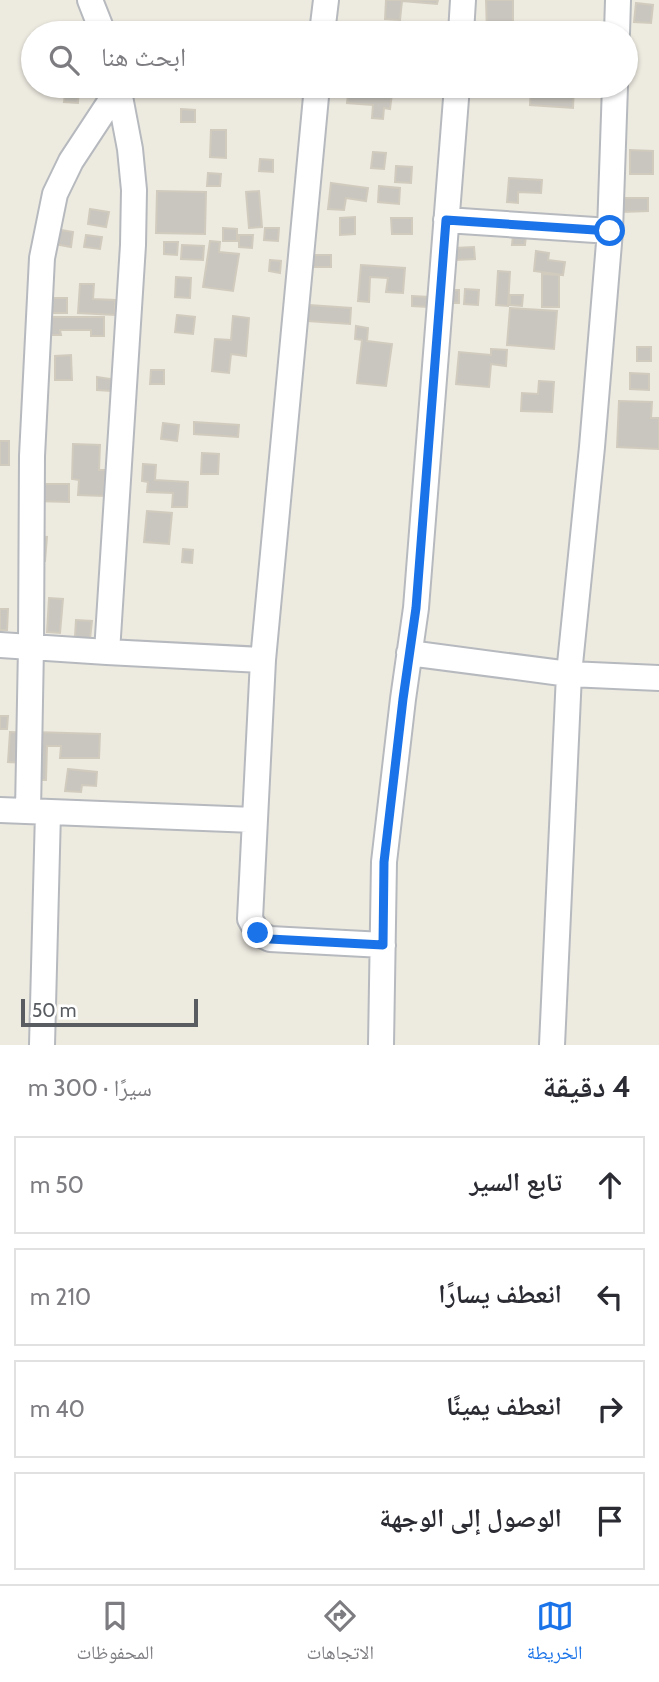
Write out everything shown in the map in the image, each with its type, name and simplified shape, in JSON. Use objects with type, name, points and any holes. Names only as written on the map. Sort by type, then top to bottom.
[{"type":"street","points":[[90,0],[98,21]]},
{"type":"street","points":[[323,21],[326,0]]},
{"type":"street","points":[[462,21],[463,0]]},
{"type":"street","points":[[617,21],[618,0]]},
{"type":"street","points":[[42,1045],[38,811],[31,646],[32,456],[42,258],[55,194],[71,161],[111,98]]},
{"type":"street","points":[[107,652],[133,245],[134,190],[130,149],[120,98]]},
{"type":"street","points":[[316,98],[263,660],[250,919],[258,933],[270,939],[383,945]]},
{"type":"street","points":[[381,1045],[384,862],[416,608],[456,98]]},
{"type":"street","points":[[552,1045],[569,674],[610,231],[615,98]]},
{"type":"street","points":[[446,220],[610,231]]},
{"type":"street","points":[[0,645],[263,660]]},
{"type":"street","points":[[410,653],[569,674],[659,678]]},
{"type":"street","points":[[0,810],[254,820]]},
{"type":"building","points":[[386,0],[438,0],[437,4],[402,1],[400,20],[385,19]]},
{"type":"building","points":[[486,0],[513,0],[513,21],[487,21]]},
{"type":"building","points":[[636,3],[653,5],[651,23],[634,21]]},
{"type":"building","points":[[64,98],[78,98],[78,103],[64,102]]},
{"type":"building","points":[[348,98],[391,98],[390,109],[384,108],[383,119],[372,118],[373,105],[347,103]]},
{"type":"building","points":[[530,98],[573,98],[573,108],[530,105]]},
{"type":"building","points":[[181,109],[195,110],[195,122],[181,122]]},
{"type":"building","points":[[211,130],[226,130],[226,158],[210,157]]},
{"type":"building","points":[[630,150],[653,151],[653,174],[630,174]]},
{"type":"building","points":[[373,152],[386,153],[384,169],[371,168]]},
{"type":"building","points":[[260,159],[273,160],[273,172],[259,171]]},
{"type":"building","points":[[396,166],[412,167],[411,183],[395,182]]},
{"type":"building","points":[[208,173],[221,174],[220,186],[207,186]]},
{"type":"building","points":[[509,178],[542,180],[541,193],[518,192],[518,203],[507,202]]},
{"type":"building","points":[[331,183],[368,188],[366,201],[346,198],[344,210],[328,209]]},
{"type":"building","points":[[379,186],[400,188],[399,204],[378,202]]},
{"type":"building","points":[[157,191],[206,192],[205,234],[156,233]]},
{"type":"building","points":[[259,191],[262,227],[249,228],[246,192]]},
{"type":"building","points":[[623,198],[648,198],[648,211],[623,212]]},
{"type":"building","points":[[90,209],[109,212],[106,227],[88,224]]},
{"type":"building","points":[[355,217],[355,234],[340,235],[340,218]]},
{"type":"building","points":[[391,218],[412,218],[412,234],[392,234]]},
{"type":"building","points":[[223,228],[237,229],[237,241],[223,241]]},
{"type":"building","points":[[265,228],[279,228],[278,241],[264,240]]},
{"type":"building","points":[[56,229],[73,232],[71,247],[54,244]]},
{"type":"building","points":[[513,234],[526,235],[525,245],[512,245]]},
{"type":"building","points":[[86,235],[102,237],[100,249],[84,247]]},
{"type":"building","points":[[239,235],[253,235],[252,248],[239,247]]},
{"type":"building","points":[[210,241],[220,242],[219,252],[239,254],[233,291],[203,287]]},
{"type":"building","points":[[164,242],[178,242],[177,255],[164,254]]},
{"type":"building","points":[[182,245],[204,246],[203,260],[181,259]]},
{"type":"building","points":[[474,247],[475,259],[456,260],[454,248]]},
{"type":"building","points":[[536,251],[549,253],[548,260],[565,262],[563,275],[534,271]]},
{"type":"building","points":[[313,255],[331,255],[331,267],[313,267]]},
{"type":"building","points":[[270,260],[281,261],[280,273],[269,271]]},
{"type":"building","points":[[361,265],[405,268],[403,293],[386,292],[388,278],[370,277],[369,302],[358,301]]},
{"type":"building","points":[[498,271],[510,272],[508,306],[496,305]]},
{"type":"building","points":[[542,274],[559,275],[559,307],[542,307]]},
{"type":"building","points":[[176,277],[191,278],[190,298],[175,297]]},
{"type":"building","points":[[80,284],[94,284],[93,299],[115,300],[115,315],[78,313]]},
{"type":"building","points":[[465,289],[479,290],[478,305],[464,304]]},
{"type":"building","points":[[444,290],[459,290],[459,303],[444,303]]},
{"type":"building","points":[[510,295],[523,295],[522,306],[510,305]]},
{"type":"building","points":[[412,296],[429,297],[428,307],[412,306]]},
{"type":"building","points":[[49,298],[67,298],[67,313],[49,313]]},
{"type":"building","points":[[309,305],[351,308],[350,324],[308,321]]},
{"type":"building","points":[[510,308],[557,311],[554,349],[507,345]]},
{"type":"building","points":[[177,315],[195,317],[193,334],[175,332]]},
{"type":"building","points":[[233,316],[249,318],[246,356],[231,354],[229,373],[212,371],[215,339],[231,340]]},
{"type":"building","points":[[48,317],[104,317],[104,336],[91,336],[91,330],[60,330],[61,335],[48,335]]},
{"type":"building","points":[[356,326],[368,328],[367,341],[392,344],[386,386],[357,383],[362,340],[355,339]]},
{"type":"building","points":[[637,347],[651,347],[651,361],[637,361]]},
{"type":"building","points":[[491,349],[507,350],[506,366],[491,364],[489,387],[456,384],[459,352],[491,355]]},
{"type":"building","points":[[71,355],[72,380],[55,380],[55,356]]},
{"type":"building","points":[[151,370],[164,370],[164,384],[150,384]]},
{"type":"building","points":[[630,373],[649,374],[649,390],[630,389]]},
{"type":"building","points":[[97,377],[111,379],[111,391],[97,390]]},
{"type":"building","points":[[539,381],[554,382],[552,412],[521,411],[522,393],[538,394]]},
{"type":"building","points":[[619,401],[652,402],[651,418],[659,418],[659,449],[617,447]]},
{"type":"building","points":[[194,422],[239,425],[238,437],[194,434]]},
{"type":"building","points":[[163,423],[179,425],[177,441],[161,439]]},
{"type":"building","points":[[0,441],[9,441],[9,465],[0,465]]},
{"type":"building","points":[[73,444],[100,445],[99,470],[105,470],[104,496],[78,495],[79,480],[72,479]]},
{"type":"building","points":[[202,453],[219,454],[218,474],[201,474]]},
{"type":"building","points":[[143,464],[156,465],[155,480],[188,482],[187,507],[172,507],[173,493],[147,492],[148,482],[142,481]]},
{"type":"building","points":[[35,484],[69,484],[69,502],[35,501]]},
{"type":"building","points":[[147,511],[172,513],[169,544],[144,542]]},
{"type":"building","points":[[33,536],[47,537],[45,561],[32,561]]},
{"type":"building","points":[[183,549],[193,550],[192,563],[182,562]]},
{"type":"building","points":[[49,598],[63,599],[60,633],[47,632]]},
{"type":"building","points":[[0,609],[8,609],[7,630],[0,630]]},
{"type":"building","points":[[76,620],[92,621],[90,639],[75,637]]},
{"type":"building","points":[[0,716],[8,716],[7,729],[0,729]]},
{"type":"building","points":[[10,732],[28,733],[26,763],[8,762]]},
{"type":"building","points":[[34,732],[100,734],[99,758],[60,758],[61,746],[47,746],[46,780],[32,780]]},
{"type":"building","points":[[68,769],[97,772],[96,786],[82,785],[81,792],[65,791]]},
{"type":"route","points":[[258,933],[270,939],[383,945],[384,862],[416,608],[446,220],[610,231]]}]
